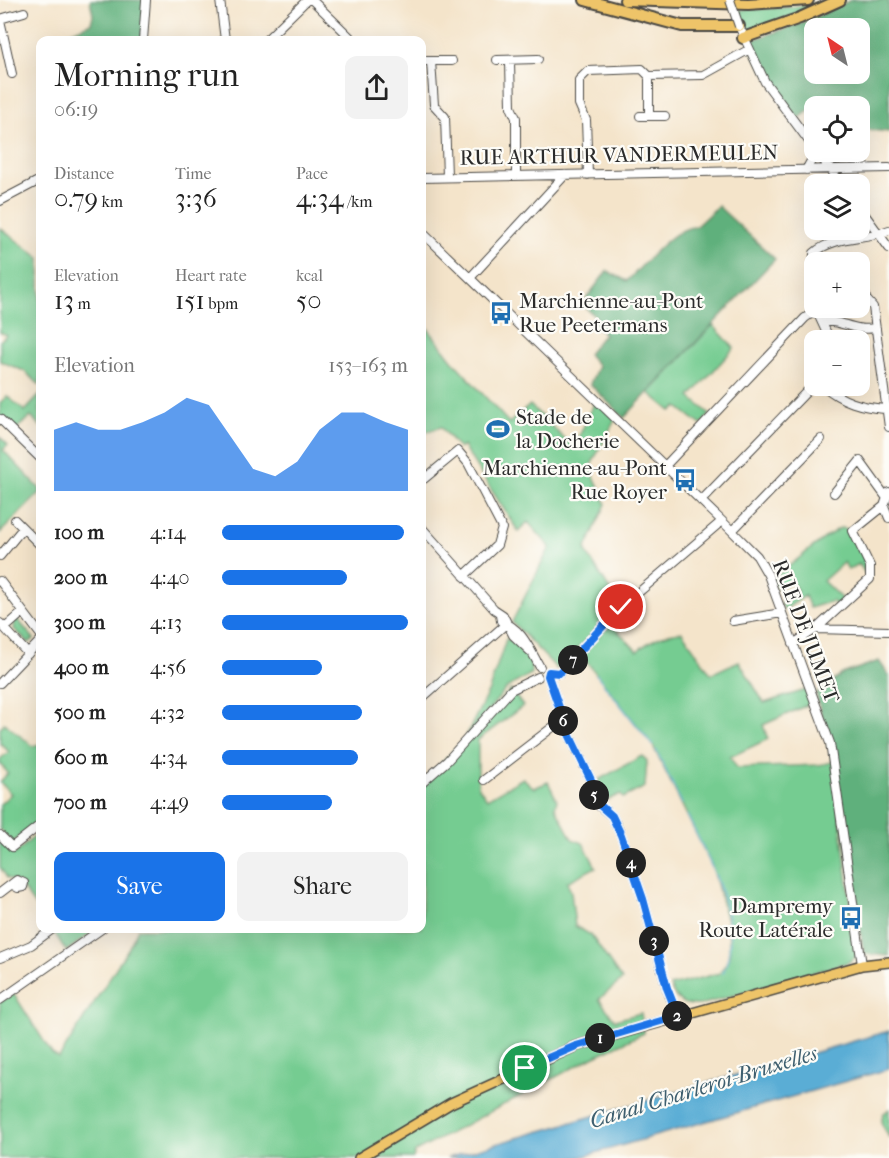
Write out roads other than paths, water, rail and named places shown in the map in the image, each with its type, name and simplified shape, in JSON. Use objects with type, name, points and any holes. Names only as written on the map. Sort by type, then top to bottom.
[{"type":"highway","points":[[585,0],[682,26],[738,26]]},
{"type":"highway","points":[[625,0],[748,4],[808,0]]},
{"type":"highway","points":[[743,38],[800,18],[840,0]]},
{"type":"main road","points":[[359,1158],[451,1103],[576,1046],[862,965],[889,962]]},
{"type":"street","points":[[143,36],[146,0]]},
{"type":"street","points":[[220,0],[224,36]]},
{"type":"street","points":[[272,36],[307,0]]},
{"type":"street","points":[[312,0],[349,36]]},
{"type":"street","points":[[730,0],[748,50],[765,82],[804,134]]},
{"type":"street","points":[[12,74],[0,19],[24,12]]},
{"type":"street","points":[[588,175],[586,120],[579,104],[579,80],[588,71],[642,69],[649,76],[703,75],[748,50]]},
{"type":"street","points":[[497,60],[538,59]]},
{"type":"street","points":[[426,62],[452,61]]},
{"type":"street","points":[[510,61],[511,107],[516,118],[516,176]]},
{"type":"street","points":[[431,62],[434,105],[445,117],[447,176]]},
{"type":"street","points":[[649,76],[645,116],[665,116]]},
{"type":"street","points":[[806,170],[810,162]]},
{"type":"street","points":[[825,162],[834,174]]},
{"type":"street","name":"RUE ARTHUR VANDERMEULEN","points":[[426,178],[889,168]]},
{"type":"street","points":[[470,278],[566,175]]},
{"type":"street","points":[[0,201],[36,182]]},
{"type":"street","points":[[870,222],[889,248]]},
{"type":"street","points":[[816,252],[843,240],[889,230]]},
{"type":"street","name":"RUE DE JUMET","points":[[426,241],[470,278],[722,521],[762,563],[830,743],[862,965]]},
{"type":"street","points":[[870,304],[873,307],[889,427]]},
{"type":"street","points":[[665,466],[805,318]]},
{"type":"street","points":[[820,318],[826,330]]},
{"type":"street","points":[[823,322],[830,321],[860,331],[876,328]]},
{"type":"street","points":[[701,501],[804,394]]},
{"type":"street","points":[[838,396],[843,400],[868,407],[885,409]]},
{"type":"street","points":[[0,419],[36,454]]},
{"type":"street","points":[[732,531],[822,439]]},
{"type":"street","points":[[426,477],[458,451],[468,463],[502,528],[497,545],[464,576]]},
{"type":"street","points":[[793,644],[816,629],[870,579],[870,567],[853,531],[884,506],[888,495],[860,461],[834,493]]},
{"type":"street","points":[[884,506],[889,518]]},
{"type":"street","points":[[15,520],[36,541]]},
{"type":"street","points":[[426,779],[447,761],[511,690],[538,677],[542,679],[549,674],[559,673],[570,664],[618,610],[722,521]]},
{"type":"street","points":[[0,556],[23,528]]},
{"type":"street","points":[[426,534],[500,615],[506,618],[507,623],[528,645],[540,667]]},
{"type":"street","points":[[0,581],[36,629]]},
{"type":"street","points":[[23,612],[2,626],[28,654]]},
{"type":"street","points":[[733,621],[782,613]]},
{"type":"street","points":[[426,694],[507,623]]},
{"type":"street","points":[[816,629],[889,631]]},
{"type":"street","points":[[0,683],[36,645]]},
{"type":"street","points":[[540,667],[546,667],[549,674],[564,722],[592,782],[596,803],[612,816],[621,835],[640,889],[667,988],[678,1016]]},
{"type":"street","points":[[538,677],[536,672],[540,667]]},
{"type":"street","points":[[484,780],[558,723],[564,722]]},
{"type":"street","points":[[0,835],[12,847],[36,828]]},
{"type":"street","points":[[0,893],[13,885]]},
{"type":"street","points":[[0,958],[31,945],[47,933]]},
{"type":"street","points":[[0,1000],[96,933]]},
{"type":"water","name":"Canal Charleroi-Bruxelles","points":[[889,1031],[889,1069],[578,1158],[447,1158]]},
{"type":"waterway","points":[[596,674],[653,746]]},
{"type":"waterway","points":[[656,750],[682,804]]},
{"type":"waterway","points":[[687,815],[714,872],[727,913],[730,934],[729,954],[723,973]]},
{"type":"place","name":"Marchienne-au-Pont Rue Peetermans","points":[[501,313]]},
{"type":"place","name":"Stade de la Docherie","points":[[498,429]]},
{"type":"place","name":"Marchienne-au-Pont Rue Royer","points":[[685,480]]},
{"type":"place","name":"Dampremy Route Latérale","points":[[851,918]]}]
